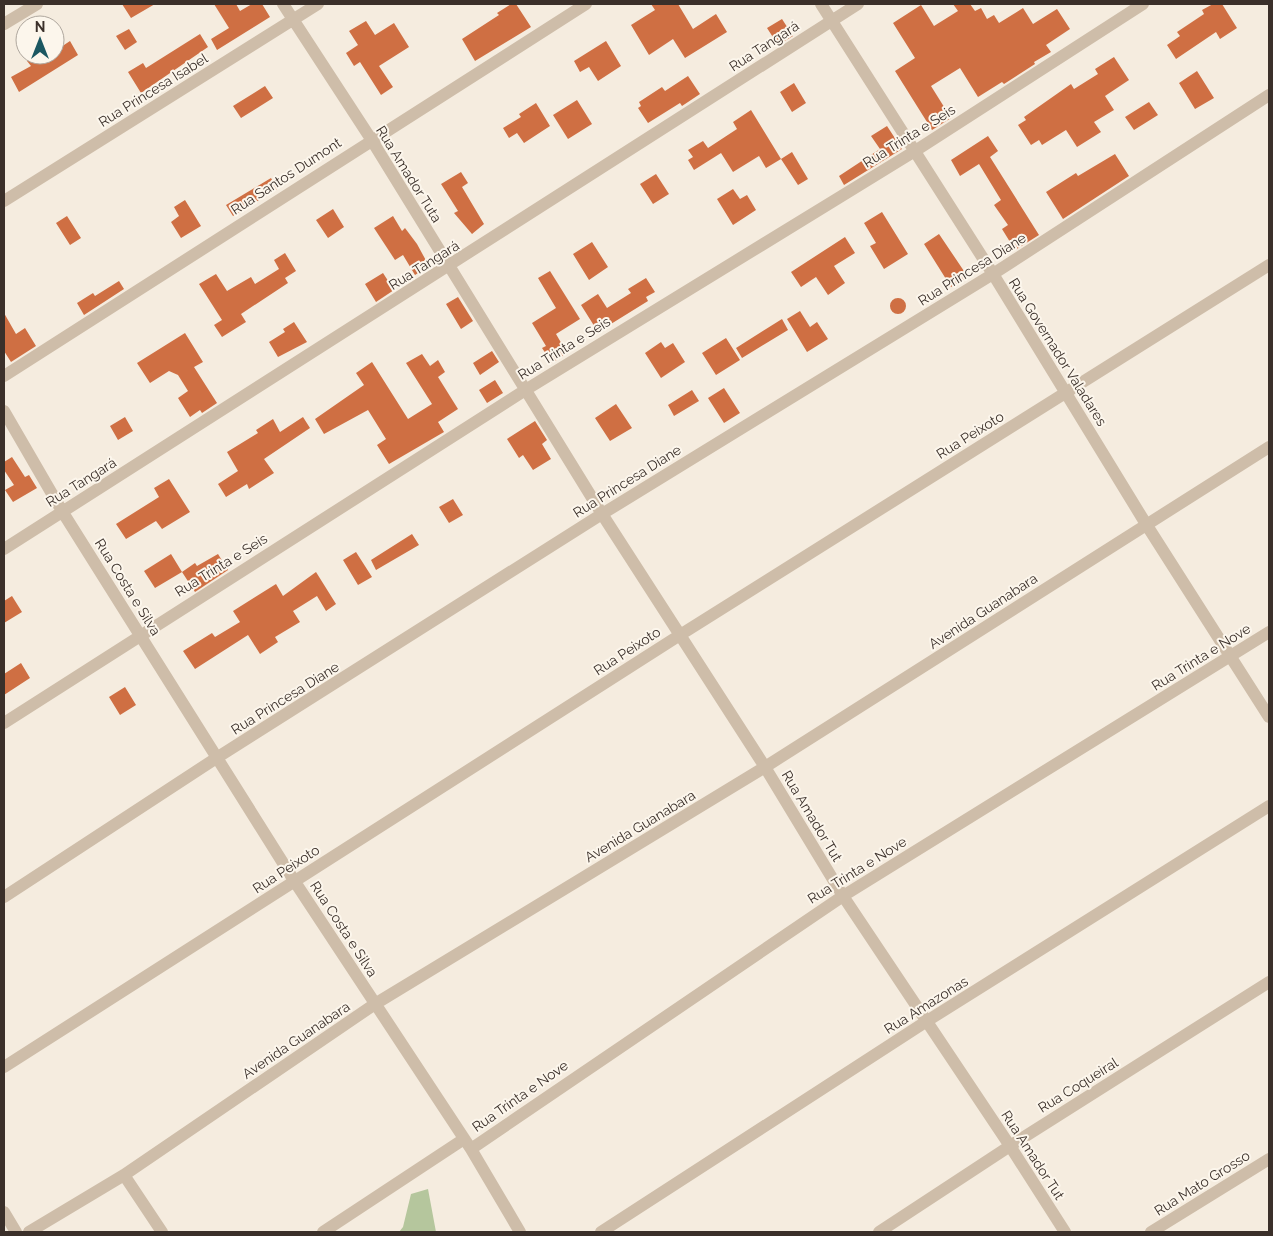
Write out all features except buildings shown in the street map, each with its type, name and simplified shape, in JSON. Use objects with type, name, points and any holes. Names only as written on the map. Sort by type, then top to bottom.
[{"type":"street","points":[[4,24],[36,4]]},
{"type":"street","name":"Rua Amador Tuta","points":[[283,4],[371,139],[449,267],[527,389],[602,514]]},
{"type":"street","name":"Rua Princesa Isabel","points":[[4,201],[318,4]]},
{"type":"street","name":"Rua Santos Dumont","points":[[4,376],[371,139],[586,4]]},
{"type":"street","name":"Rua Governador Valadares","points":[[821,4],[1269,717]]},
{"type":"street","name":"Rua Tangará","points":[[4,549],[449,267],[858,4]]},
{"type":"street","name":"Rua Trinta e Seis","points":[[4,723],[140,634],[527,389],[915,151],[1142,4]]},
{"type":"street","name":"Rua Princesa Diane","points":[[4,897],[218,757],[602,514],[992,274],[1269,95]]},
{"type":"street","name":"Rua Peixoto","points":[[4,1067],[680,635],[1269,264]]},
{"type":"street","name":"Rua Costa e Silva","points":[[4,411],[62,511],[295,882],[467,1144],[520,1232]]},
{"type":"street","name":"Avenida Guanabara","points":[[28,1232],[124,1175],[375,1004],[766,768],[1269,447]]},
{"type":"street","name":"Rua Amador Tut","points":[[602,514],[766,768],[842,896],[1010,1146],[1065,1232]]},
{"type":"street","name":"Rua Trinta e Nove","points":[[323,1232],[467,1144],[842,896],[1269,632]]},
{"type":"street","name":"Rua Amazonas","points":[[601,1232],[927,1021],[1269,806]]},
{"type":"street","name":"Rua Coqueiral","points":[[879,1232],[1010,1146],[1269,982]]},
{"type":"street","name":"Rua Mato Grosso","points":[[1151,1232],[1269,1159]]},
{"type":"street","points":[[124,1175],[162,1232]]},
{"type":"street","points":[[4,1212],[16,1232]]},
{"type":"green space","points":[[428,1189],[436,1232],[399,1232],[403,1227],[411,1194]]}]
